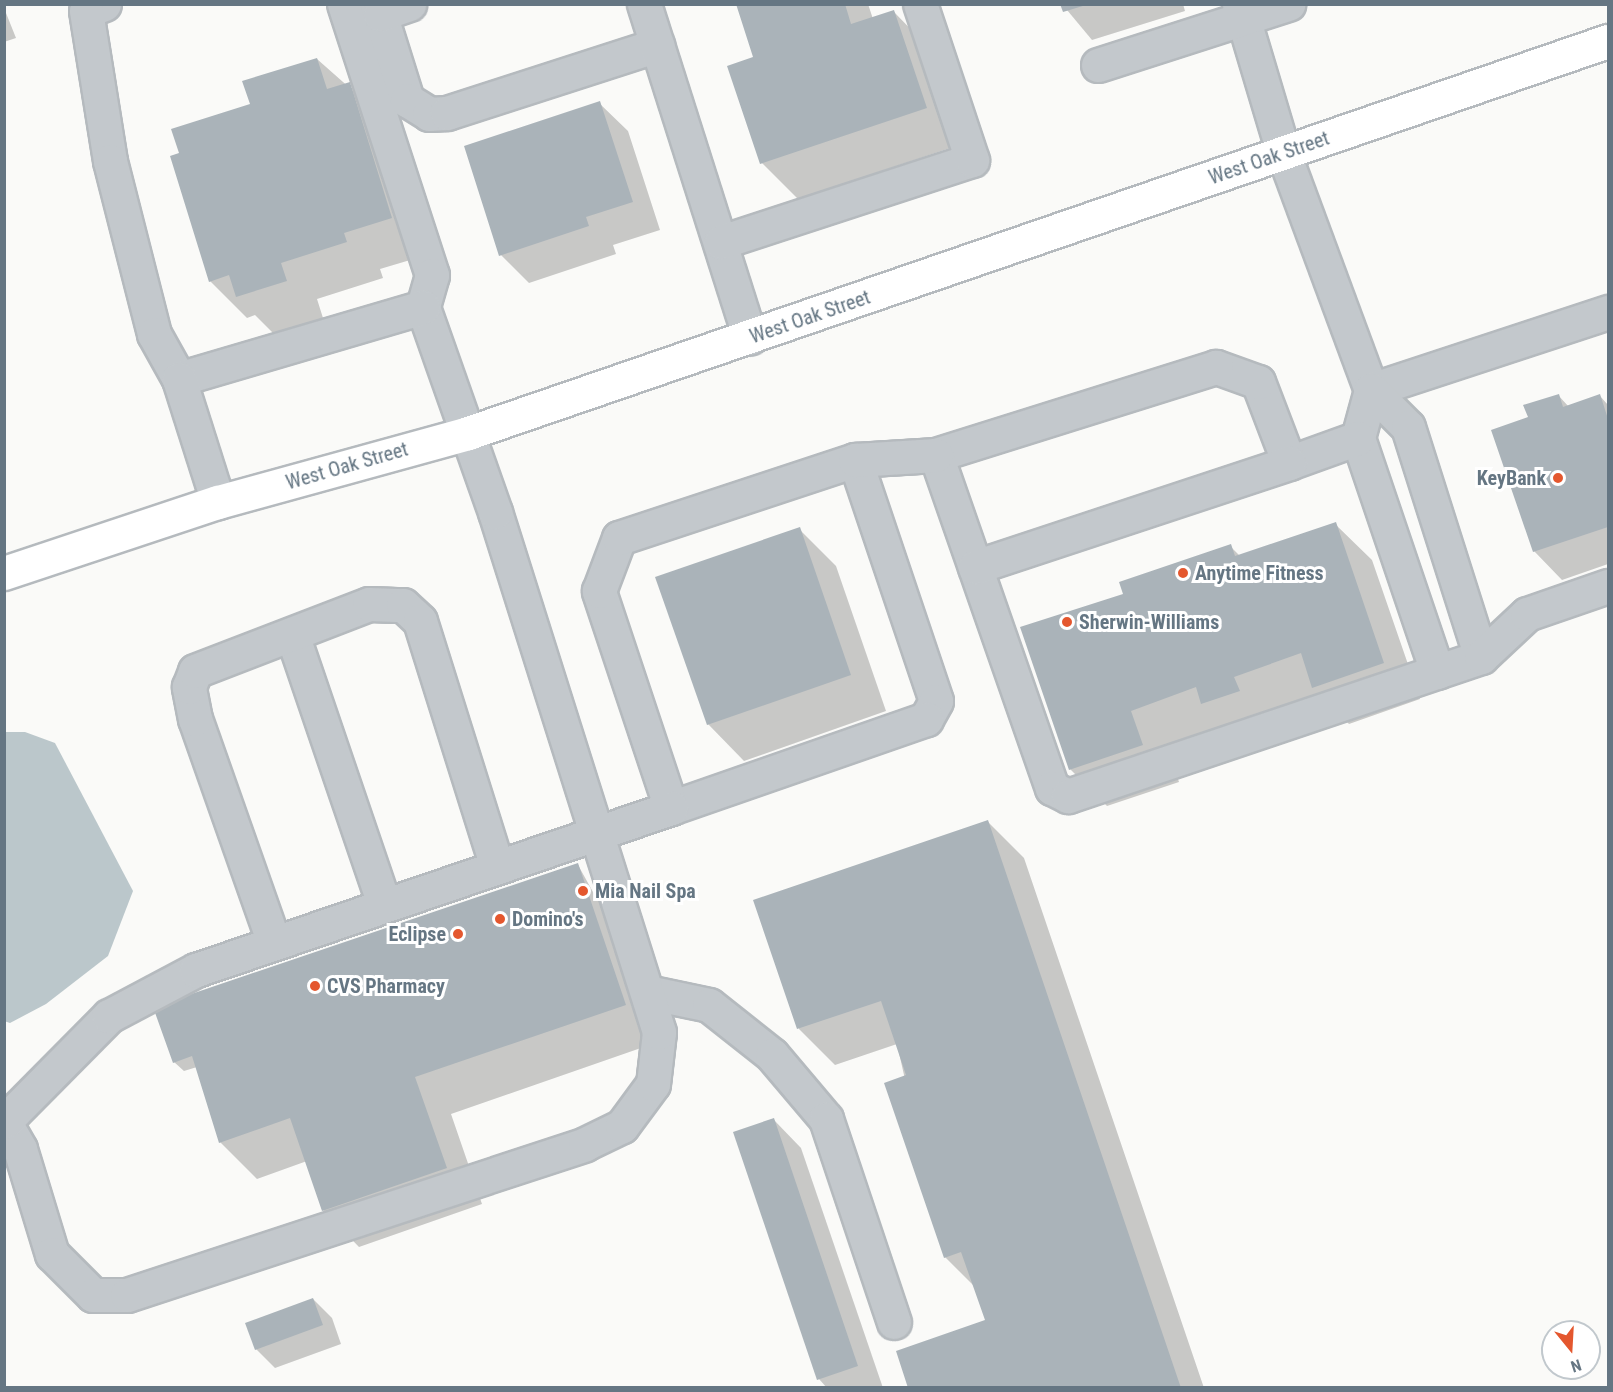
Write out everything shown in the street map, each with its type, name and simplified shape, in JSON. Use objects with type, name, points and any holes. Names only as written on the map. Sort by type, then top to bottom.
[{"type":"main road","name":"West Oak Street","points":[[4,573],[218,502],[468,433],[750,338],[1608,41]]},
{"type":"street","points":[[104,4],[86,11],[110,161],[154,334],[179,379],[218,502]]},
{"type":"street","points":[[344,4],[432,275],[423,307],[468,433],[596,833],[647,992],[659,1032],[653,1084],[622,1126],[585,1144],[127,1295],[93,1295],[52,1254],[20,1149],[5,1121],[109,1016],[196,970],[497,866],[596,833],[671,808],[926,719],[936,700],[855,460]]},
{"type":"street","points":[[644,4],[750,338]]},
{"type":"street","points":[[721,242],[972,160],[920,4]]},
{"type":"street","points":[[1098,65],[1241,11],[1288,4]]},
{"type":"street","points":[[389,8],[407,100],[429,114],[657,45]]},
{"type":"street","points":[[1241,11],[1283,152],[1371,390],[1408,427],[1481,657]]},
{"type":"street","points":[[179,379],[423,307]]},
{"type":"street","points":[[1371,390],[1608,312]]},
{"type":"street","points":[[671,808],[599,591],[619,538],[855,460],[936,455],[1216,367],[1258,382],[1289,463]]},
{"type":"street","points":[[1371,390],[1358,438],[1437,672]]},
{"type":"street","points":[[975,567],[1358,438]]},
{"type":"street","points":[[936,455],[1052,788],[1068,796],[1481,657],[1527,614],[1608,586]]},
{"type":"street","points":[[274,943],[195,718],[189,687],[195,671],[369,604],[403,605],[420,621],[497,866]]},
{"type":"street","points":[[292,634],[384,905]]},
{"type":"street","points":[[647,992],[709,1005],[772,1055],[826,1119],[894,1322]]},
{"type":"shaded area","points":[[5,732],[25,732],[55,743],[133,891],[108,956],[46,1004],[10,1023],[4,1021]]},
{"type":"building","points":[[736,4],[845,4],[851,24],[894,10],[927,108],[760,164],[727,66],[753,57]]},
{"type":"building","points":[[1060,4],[1086,4],[1086,5],[1063,12]]},
{"type":"building","points":[[317,58],[327,89],[350,82],[392,218],[344,233],[347,242],[281,263],[287,281],[236,297],[229,275],[209,282],[170,156],[179,153],[171,129],[250,104],[242,81]]},
{"type":"building","points":[[600,101],[633,202],[586,217],[589,226],[499,256],[464,146]]},
{"type":"building","name":"KeyBank","points":[[1559,394],[1563,407],[1600,394],[1608,419],[1608,527],[1533,552],[1491,430],[1528,417],[1523,405]]},
{"type":"building","points":[[1336,522],[1384,663],[1312,688],[1301,653],[1234,677],[1240,691],[1201,704],[1196,687],[1131,711],[1143,745],[1069,770],[1020,627],[1123,594],[1119,582],[1231,544],[1235,556]]},
{"type":"building","points":[[800,527],[851,675],[707,725],[655,577]]},
{"type":"building","points":[[988,820],[1181,1388],[908,1388],[896,1351],[985,1320],[961,1252],[944,1258],[884,1083],[906,1075],[881,1001],[797,1029],[753,900]]},
{"type":"building","points":[[578,863],[626,1005],[415,1077],[447,1168],[322,1211],[290,1118],[219,1143],[192,1056],[173,1063],[153,1007]]},
{"type":"building","points":[[774,1118],[858,1366],[817,1380],[733,1132]]},
{"type":"building","points":[[313,1298],[323,1325],[255,1350],[245,1323]]},
{"type":"place","name":"KeyBank","points":[[1558,478]]},
{"type":"place","name":"Anytime Fitness","points":[[1183,573]]},
{"type":"place","name":"Sherwin-Williams","points":[[1067,622]]},
{"type":"place","name":"Mia Nail Spa","points":[[583,891]]},
{"type":"place","name":"Domino's","points":[[500,919]]},
{"type":"place","name":"Eclipse","points":[[458,934]]},
{"type":"place","name":"CVS Pharmacy","points":[[315,986]]}]
